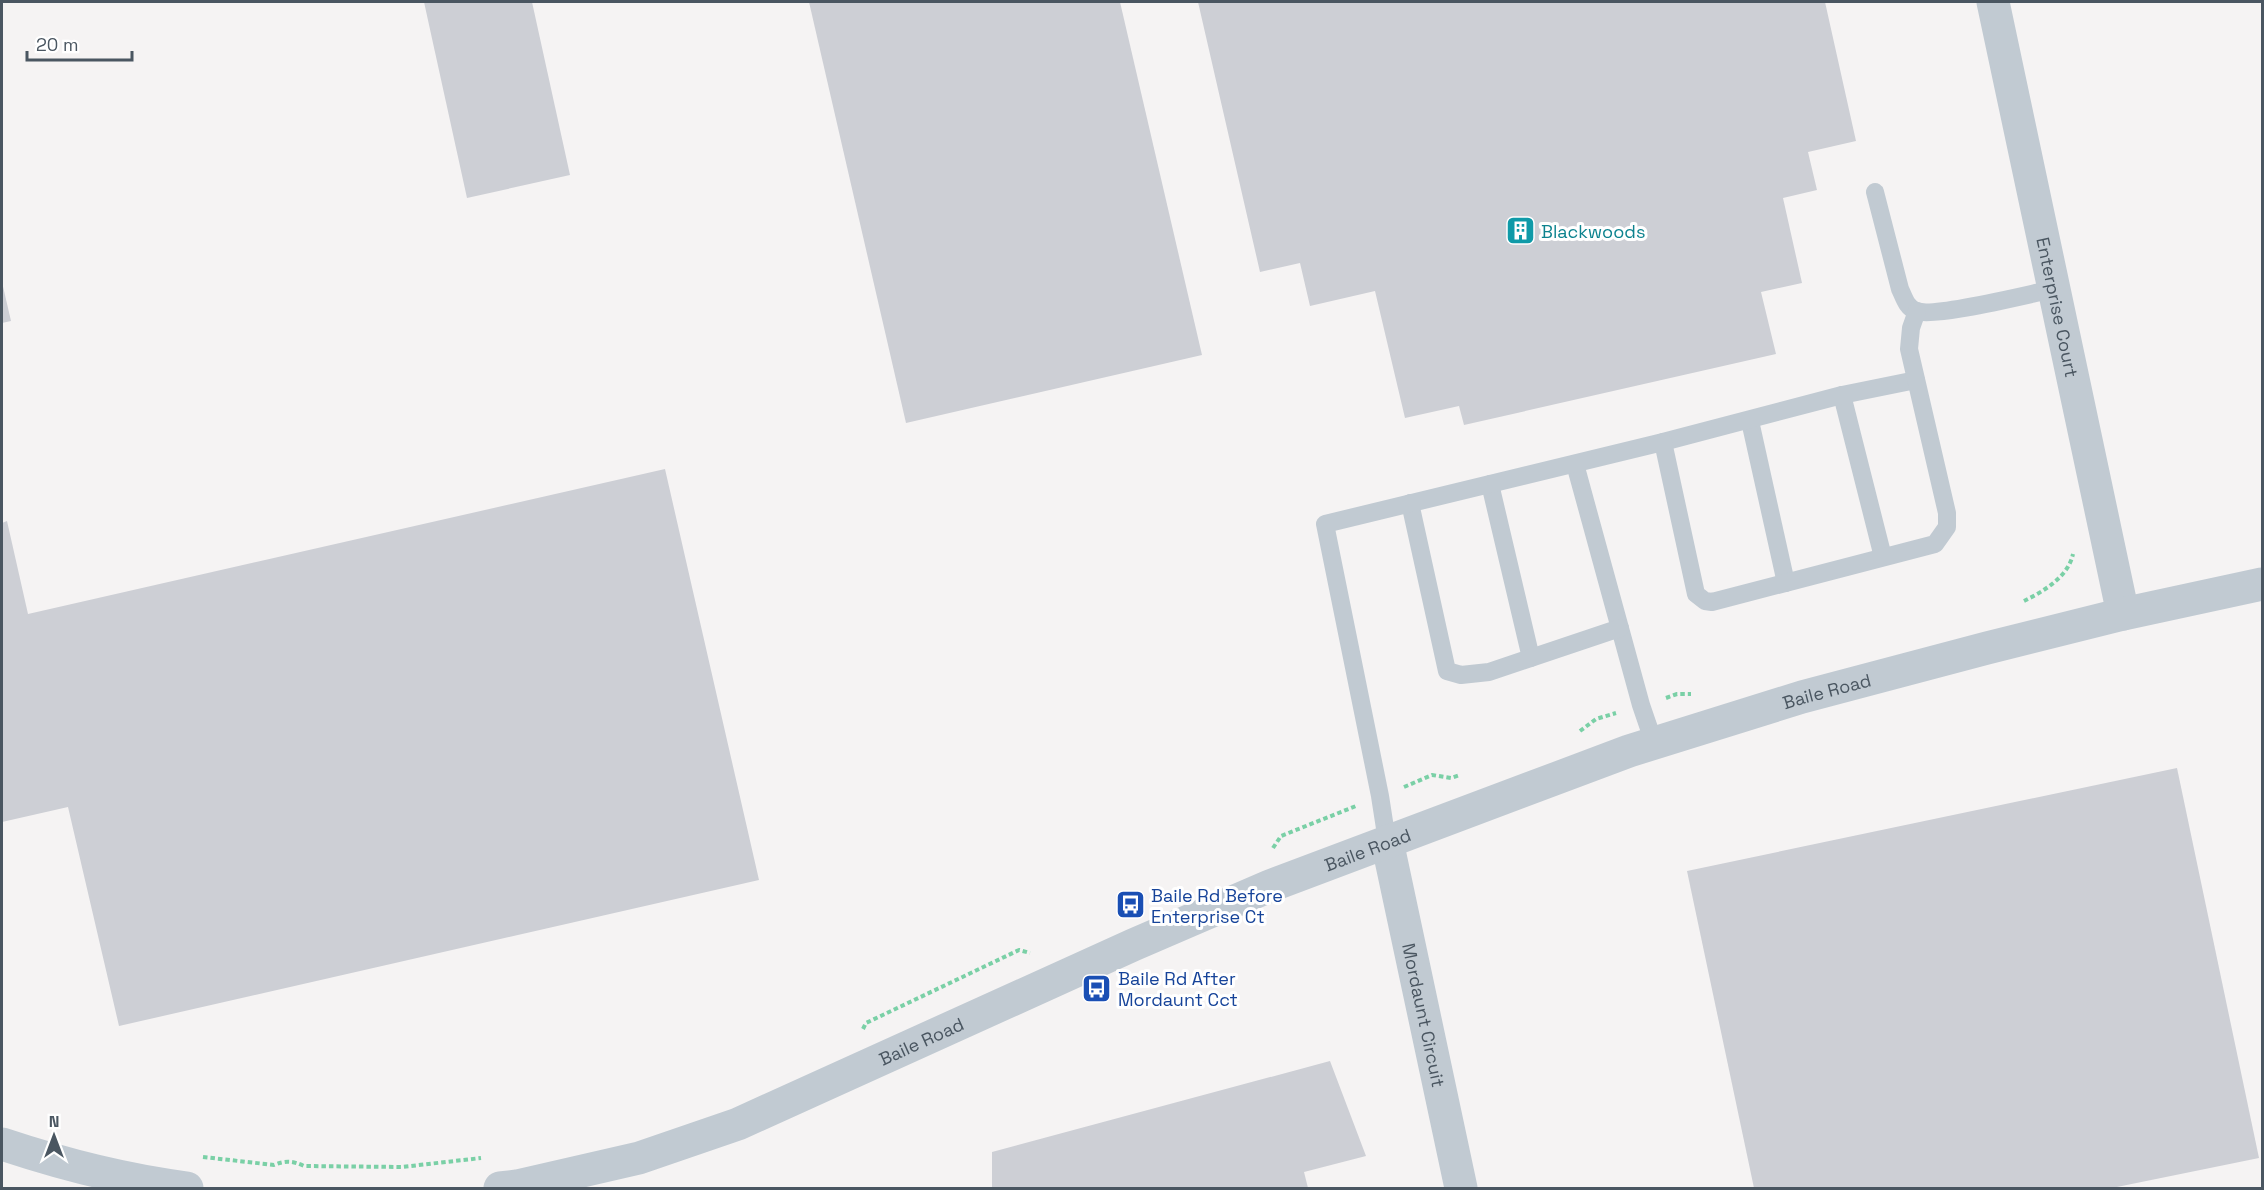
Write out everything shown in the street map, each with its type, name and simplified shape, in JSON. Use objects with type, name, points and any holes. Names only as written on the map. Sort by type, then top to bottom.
[{"type":"street","name":"Enterprise Court","points":[[1993,2],[2123,614]]},
{"type":"street","name":"Baile Road","points":[[500,1188],[639,1158],[738,1124],[1144,940],[1270,886],[1654,743],[1802,697],[1987,648],[2123,614],[2262,584]]},
{"type":"street","name":"Mordaunt Circuit","points":[[1387,842],[1461,1188]]},
{"type":"street","points":[[2,1144],[49,1160],[152,1184],[188,1188]]},
{"type":"lane","points":[[1875,192],[1900,289],[1906,304],[1917,311],[1958,309],[2054,289]]},
{"type":"lane","points":[[1663,442],[1696,594],[1705,601],[1712,602],[1935,544],[1947,527],[1947,513],[1909,349],[1911,328],[1917,311]]},
{"type":"lane","points":[[1387,842],[1380,796],[1325,524],[1750,421],[1842,395],[1916,380]]},
{"type":"lane","points":[[1842,395],[1883,557]]},
{"type":"lane","points":[[1750,421],[1786,583]]},
{"type":"lane","points":[[1575,464],[1641,705],[1654,743]]},
{"type":"lane","points":[[1490,484],[1531,658]]},
{"type":"lane","points":[[1410,503],[1448,671],[1461,675],[1489,672],[1620,628]]},
{"type":"path","points":[[2017,604],[2060,579],[2072,561],[2076,543],[2106,537]]},
{"type":"path","points":[[1580,731],[1596,719],[1677,694],[1695,694]]},
{"type":"path","points":[[1272,848],[1281,836],[1380,796],[1432,776],[1451,778],[1462,774]]},
{"type":"path","points":[[861,1034],[866,1023],[1019,950],[1034,954]]},
{"type":"path","points":[[195,1156],[274,1165],[284,1161],[304,1166],[380,1167],[402,1167],[492,1157]]},
{"type":"building","points":[[424,2],[532,2],[570,175],[467,198]]},
{"type":"building","points":[[809,2],[1120,2],[1202,355],[906,423]]},
{"type":"building","name":"Blackwoods","points":[[1198,2],[1825,2],[1856,141],[1808,152],[1817,190],[1783,198],[1802,283],[1761,292],[1776,354],[1464,425],[1459,406],[1405,418],[1375,291],[1310,306],[1300,263],[1260,272]]},
{"type":"building","points":[[2,282],[11,321],[2,323]]},
{"type":"building","points":[[665,469],[759,880],[119,1026],[68,807],[2,822],[2,523],[7,521],[28,614]]},
{"type":"building","points":[[2177,768],[2259,1158],[2112,1188],[1754,1188],[1687,871]]},
{"type":"building","points":[[1330,1061],[1366,1156],[1304,1172],[1308,1188],[992,1188],[992,1152]]},
{"type":"place","name":"Blackwoods","points":[[1520,231]]},
{"type":"place","name":"Baile Rd Before Enterprise Ct","points":[[1130,905]]},
{"type":"place","name":"Baile Rd After Mordaunt Cct","points":[[1097,988]]}]
